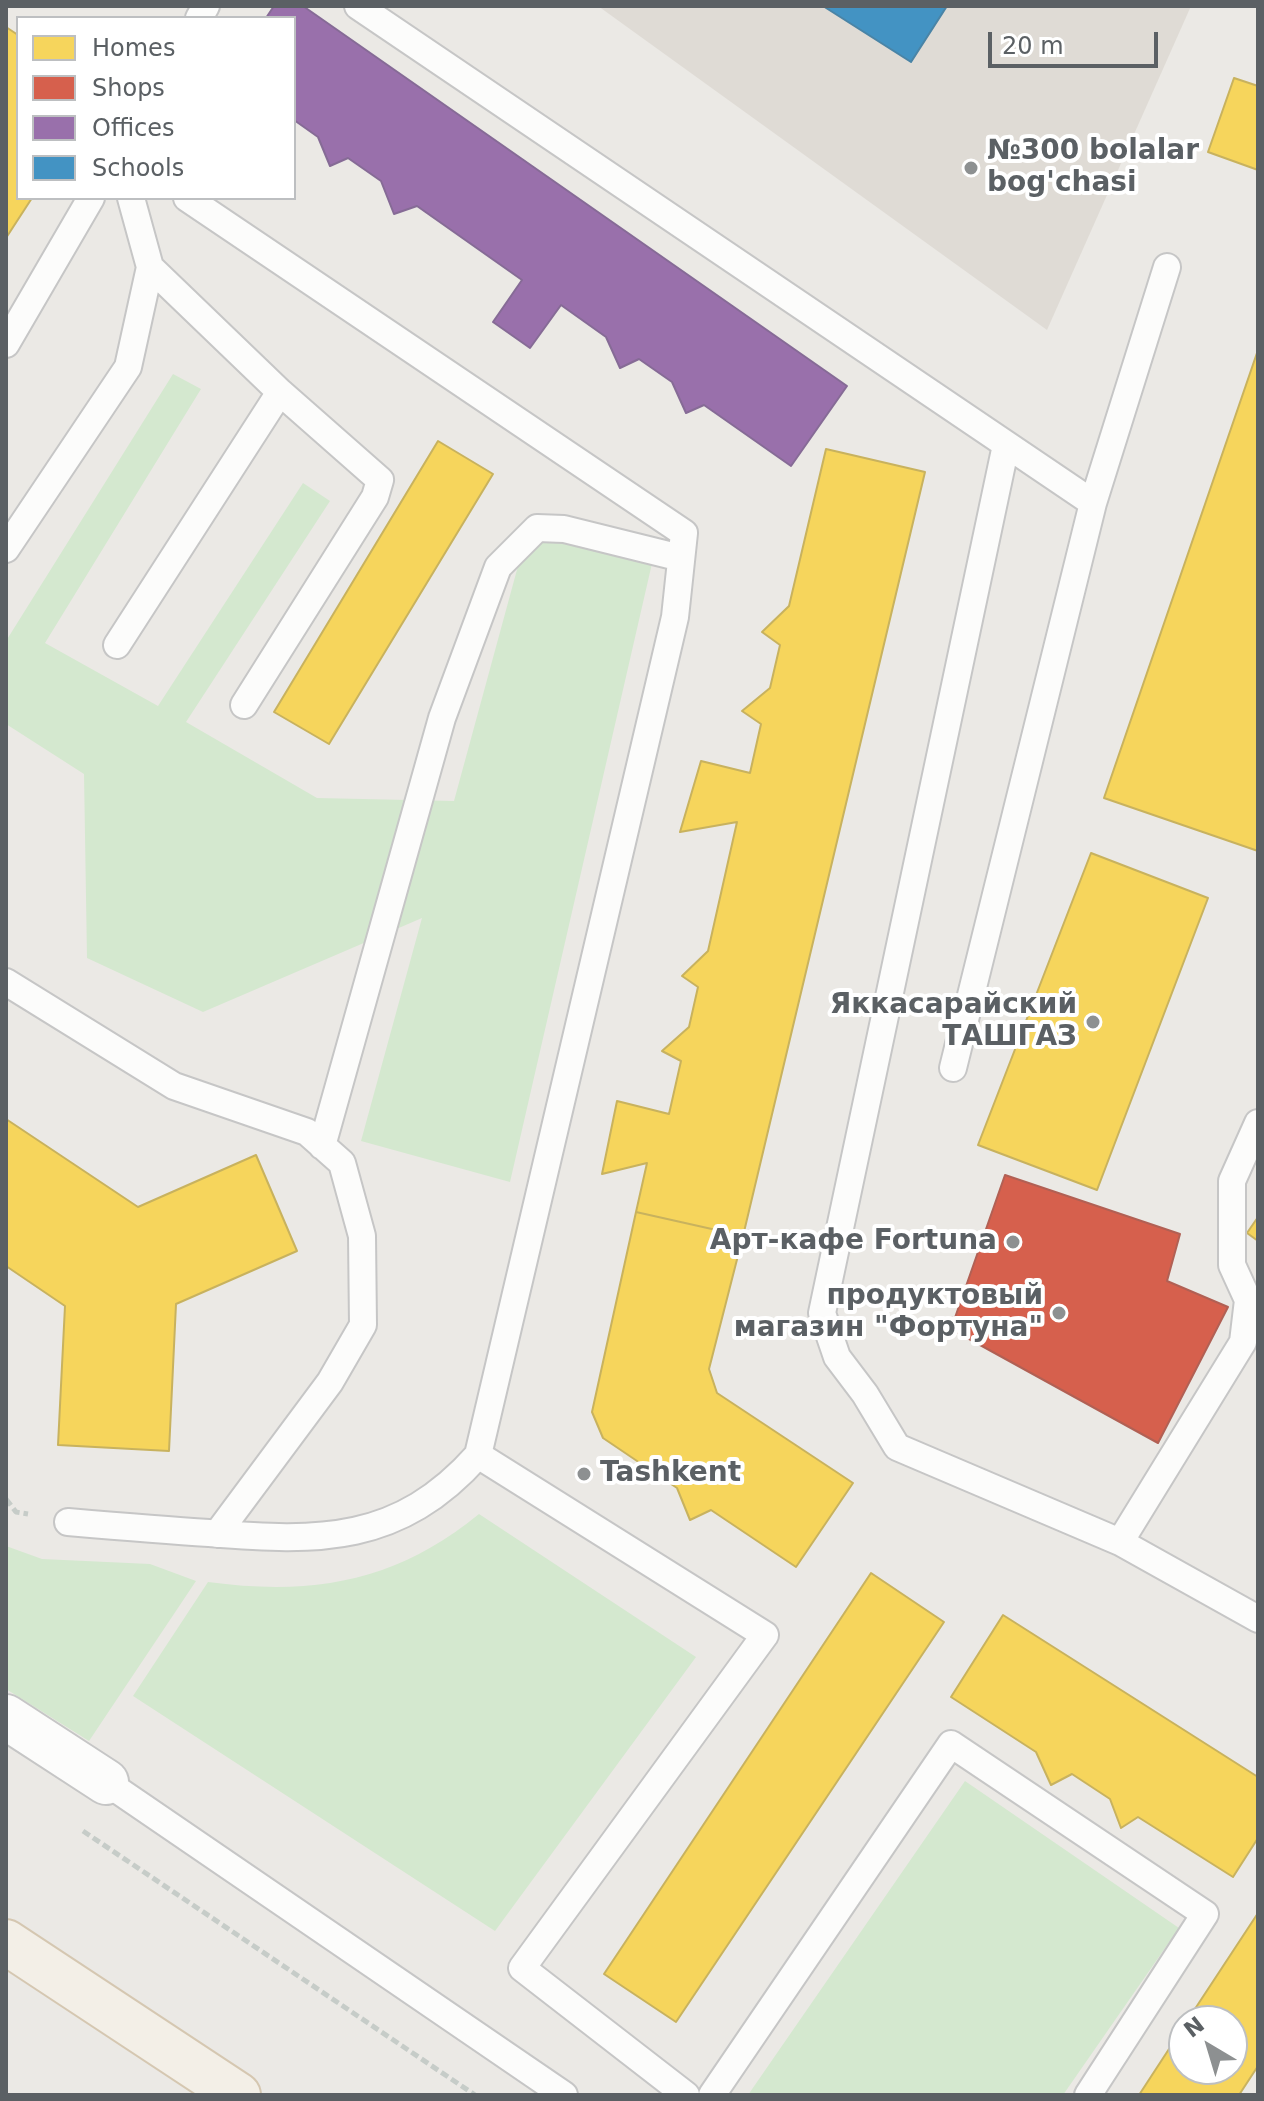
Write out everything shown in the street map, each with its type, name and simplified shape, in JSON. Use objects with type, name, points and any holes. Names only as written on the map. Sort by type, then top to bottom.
[{"type":"main road","points":[[6,1942],[238,2095]]},
{"type":"street","points":[[6,1717],[106,1782]]},
{"type":"lane","points":[[358,6],[1093,503]]},
{"type":"lane","points":[[6,344],[90,200]]},
{"type":"lane","points":[[6,549],[128,367],[150,267],[132,200]]},
{"type":"lane","points":[[68,1522],[295,1540],[336,1536],[380,1524],[421,1503],[454,1482],[478,1455],[675,617],[684,533],[190,200]]},
{"type":"lane","points":[[150,267],[280,392],[380,480],[375,497],[244,705]]},
{"type":"lane","points":[[953,1068],[1093,503],[1167,267]]},
{"type":"lane","points":[[117,645],[280,392]]},
{"type":"lane","points":[[1006,445],[822,1313],[837,1357],[865,1394],[897,1447],[1120,1542],[1258,1619]]},
{"type":"lane","points":[[322,1146],[442,718],[498,567],[537,528],[564,529],[681,558]]},
{"type":"lane","points":[[6,982],[174,1086],[307,1132],[342,1163],[362,1236],[363,1325],[330,1382],[217,1534]]},
{"type":"lane","points":[[1120,1542],[1243,1342],[1253,1303],[1232,1265],[1232,1181],[1258,1123]]},
{"type":"lane","points":[[478,1455],[765,1635],[522,1968],[686,2095]]},
{"type":"lane","points":[[712,2095],[951,1744],[1205,1914],[1088,2095]]},
{"type":"lane","points":[[106,1782],[564,2095]]},
{"type":"path","points":[[71,1823],[475,2095]]},
{"type":"shaded area","name":"№300 bolalar bog'chasi","points":[[598,6],[1191,6],[1047,330]]},
{"type":"green space","points":[[173,374],[201,389],[45,643],[158,706],[303,483],[330,501],[186,722],[317,798],[454,801],[527,533],[653,559],[510,1182],[361,1141],[422,918],[203,1012],[87,958],[84,774],[6,724],[6,641]]},
{"type":"green space","points":[[479,1514],[696,1657],[495,1931],[133,1696],[208,1582],[283,1587],[352,1579],[416,1555]]},
{"type":"green space","points":[[6,1546],[42,1559],[150,1564],[196,1581],[89,1741],[6,1689]]},
{"type":"green space","points":[[965,1781],[1179,1928],[1063,2095],[748,2095]]},
{"type":"building: Homes","points":[[6,27],[16,34],[16,200],[31,200],[6,238]]},
{"type":"building: Homes","points":[[1234,78],[1258,86],[1258,170],[1208,152]]},
{"type":"building: Homes","points":[[1258,350],[1258,851],[1104,798]]},
{"type":"building: Homes","points":[[438,441],[493,474],[329,744],[274,712]]},
{"type":"building: Homes","points":[[826,449],[925,472],[743,1236],[636,1212],[647,1163],[602,1174],[617,1101],[669,1114],[681,1061],[662,1051],[689,1027],[698,987],[682,976],[708,951],[737,822],[680,832],[701,761],[750,773],[761,724],[742,711],[770,688],[780,645],[762,632],[789,606]]},
{"type":"building: Homes","name":"Яккасарайский ТАШГАЗ","points":[[1091,853],[1208,898],[1097,1190],[978,1145]]},
{"type":"building: Homes","points":[[6,1119],[138,1207],[256,1155],[297,1251],[176,1304],[169,1451],[58,1445],[65,1306],[6,1266]]},
{"type":"building: Homes","points":[[636,1212],[743,1236],[709,1369],[717,1393],[853,1483],[796,1567],[711,1510],[690,1520],[677,1488],[603,1438],[592,1412]]},
{"type":"building: Homes","points":[[1258,1217],[1258,1241],[1247,1233]]},
{"type":"building: Homes","points":[[871,1573],[944,1622],[676,2022],[604,1974]]},
{"type":"building: Homes","points":[[1003,1615],[1258,1777],[1258,1838],[1233,1877],[1138,1817],[1121,1828],[1110,1799],[1072,1774],[1051,1785],[1036,1752],[951,1697]]},
{"type":"building: Homes","points":[[1258,1913],[1258,2066],[1248,2081],[1248,2005],[1198,2005]]},
{"type":"building: Homes","points":[[1168,2051],[1168,2085],[1246,2085],[1239,2095],[1139,2095]]},
{"type":"building: Shops","points":[[1005,1175],[1180,1234],[1167,1281],[1228,1307],[1158,1443],[951,1329]]},
{"type":"building: Offices","points":[[274,6],[303,6],[847,386],[791,466],[704,405],[686,413],[672,382],[639,359],[620,368],[606,337],[561,305],[530,348],[493,322],[522,280],[417,206],[394,214],[381,181],[348,158],[330,166],[318,137],[296,121],[296,16],[267,16]]},
{"type":"building: Schools","points":[[823,6],[947,6],[911,62]]},
{"type":"place","name":"№300 bolalar bog'chasi","points":[[971,168]]},
{"type":"place","name":"Яккасарайский ТАШГАЗ","points":[[1093,1022]]},
{"type":"place","name":"Арт-кафе Fortuna","points":[[1013,1242]]},
{"type":"place","name":"продуктовый магазин \"Фортуна\"","points":[[1059,1313]]},
{"type":"place","name":"Tashkent","points":[[584,1474]]}]
